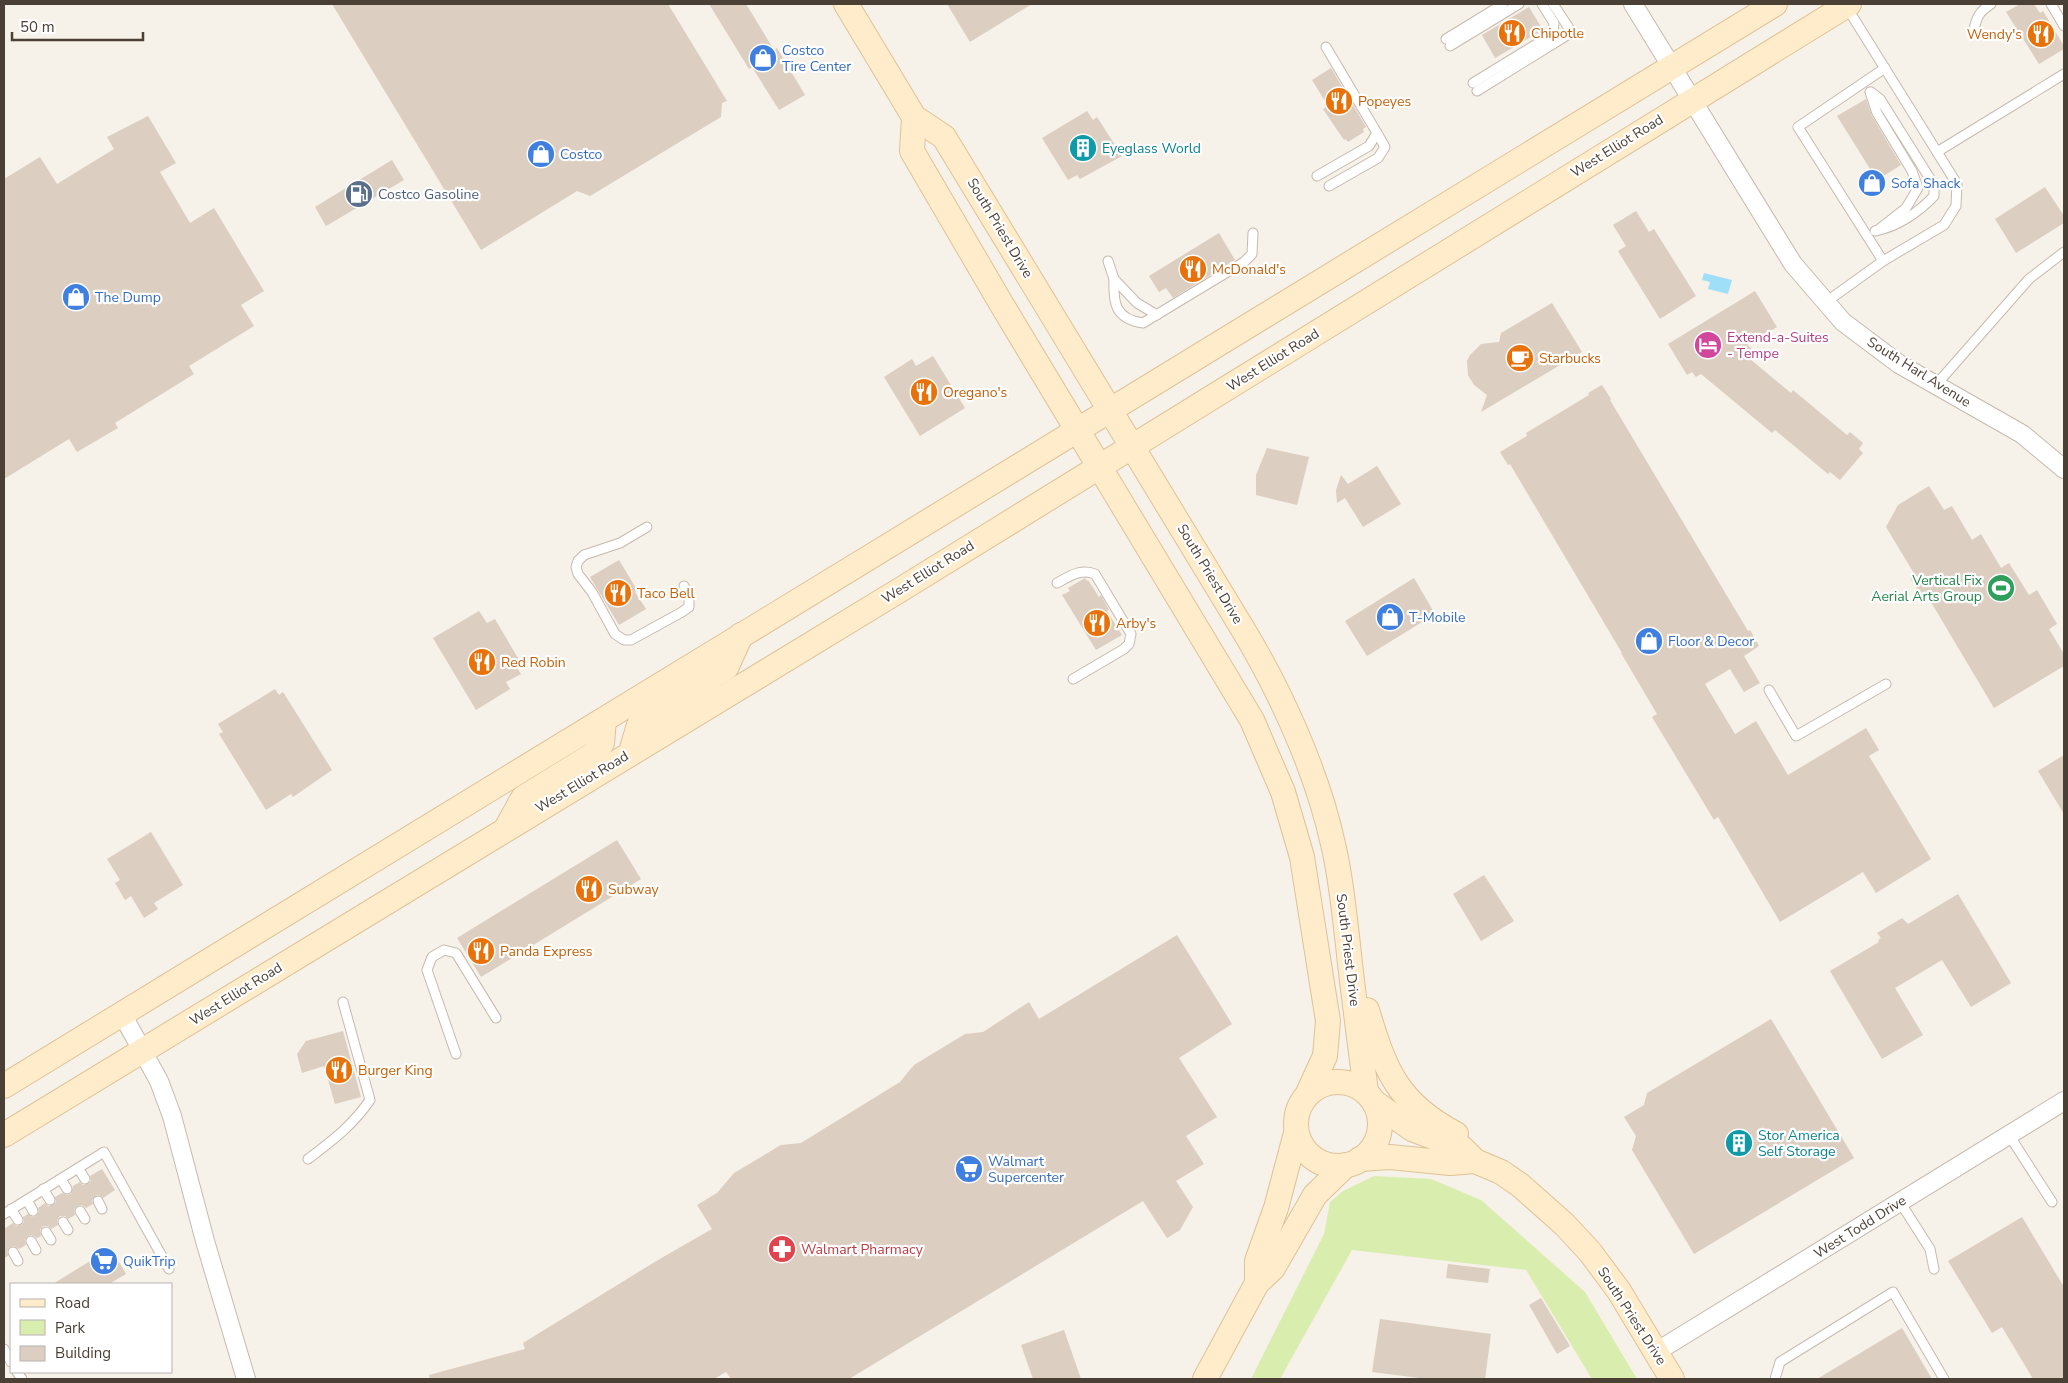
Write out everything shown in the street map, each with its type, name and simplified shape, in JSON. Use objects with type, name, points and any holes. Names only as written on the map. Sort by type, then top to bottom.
[{"type":"main road","name":"South Priest Drive","points":[[846,4],[914,117],[944,136],[1246,634],[1270,678],[1320,795],[1328,823],[1338,870],[1370,1097],[1412,1130],[1462,1148],[1475,1161],[1501,1172],[1520,1184],[1565,1226],[1590,1252],[1619,1291],[1672,1379]]},
{"type":"main road","points":[[4,1086],[1077,431],[1677,72],[1775,4]]},
{"type":"main road","name":"West Elliot Road","points":[[4,1135],[1132,447],[1847,5]]},
{"type":"main road","name":"South Priest Drive","points":[[914,117],[912,151],[1077,431],[1100,466],[1252,720],[1283,792],[1298,839],[1307,883],[1328,1020],[1325,1056],[1308,1093]]},
{"type":"main road","points":[[631,752],[639,725],[643,720],[726,668],[741,635]]},
{"type":"main road","points":[[506,828],[523,798],[594,754],[602,742],[605,730],[604,720]]},
{"type":"main road","points":[[1252,720],[1280,744],[1308,812],[1315,818],[1328,823]]},
{"type":"main road","points":[[1348,945],[1381,1055],[1395,1082],[1408,1099],[1428,1118],[1467,1140],[1501,1172]]},
{"type":"main road","points":[[1205,1379],[1257,1283],[1273,1268],[1315,1195],[1353,1162],[1370,1151],[1377,1140],[1380,1127],[1379,1114],[1370,1097],[1355,1085],[1343,1082],[1330,1082],[1318,1086],[1308,1093],[1300,1105],[1296,1118],[1296,1132],[1276,1208],[1257,1261],[1257,1283]]},
{"type":"main road","points":[[1296,1132],[1301,1145],[1314,1159],[1333,1166],[1353,1162]]},
{"type":"main road","name":"South Priest Drive","points":[[1353,1162],[1390,1157],[1450,1163],[1475,1161]]},
{"type":"street","name":"South Harl Avenue","points":[[1633,4],[1677,72],[1793,264],[1843,322],[1899,364],[2022,434],[2064,469]]},
{"type":"street","points":[[122,1014],[159,1081],[172,1116],[205,1241],[246,1379]]},
{"type":"street","name":"West Todd Drive","points":[[1656,1352],[2064,1101]]},
{"type":"lane","points":[[1503,4],[1448,42],[1519,4]]},
{"type":"lane","points":[[1542,4],[1554,23],[1553,34],[1475,87],[1569,34],[1569,28],[1553,4]]},
{"type":"lane","points":[[1974,29],[1976,16],[1982,9],[1991,4]]},
{"type":"lane","points":[[2051,4],[2064,26]]},
{"type":"lane","points":[[1826,302],[1883,261],[1944,226],[1956,206],[1957,184],[1847,5]]},
{"type":"lane","points":[[1326,47],[1385,146],[1378,158],[1329,186]]},
{"type":"lane","points":[[1883,261],[1798,127],[1885,68]]},
{"type":"lane","points":[[1937,152],[2064,74]]},
{"type":"lane","points":[[1864,82],[1871,92],[1878,113],[1912,171],[1918,188],[1906,208],[1867,236]]},
{"type":"lane","points":[[1871,92],[1880,99],[1934,185],[1934,196],[1926,205],[1890,228],[1875,231]]},
{"type":"lane","points":[[1317,176],[1369,146],[1377,133]]},
{"type":"lane","points":[[1108,261],[1114,279],[1113,299],[1123,316],[1130,321],[1142,323],[1244,262],[1252,254],[1253,233]]},
{"type":"lane","points":[[1936,386],[2030,279],[2064,252]]},
{"type":"lane","points":[[1114,279],[1137,303],[1157,315]]},
{"type":"lane","points":[[647,527],[620,543],[584,555],[578,561],[576,567],[578,574],[592,592],[615,634],[624,640],[631,640],[682,612],[689,606],[690,601],[684,586]]},
{"type":"lane","points":[[1057,583],[1081,571],[1095,574],[1130,634],[1129,644],[1124,649],[1074,679]]},
{"type":"lane","points":[[1768,690],[1796,736],[1886,684]]},
{"type":"lane","points":[[456,1054],[427,970],[432,957],[444,950],[456,953],[496,1018]]},
{"type":"lane","points":[[308,1159],[340,1136],[356,1121],[370,1100],[343,1002]]},
{"type":"lane","points":[[2009,1135],[2052,1202]]},
{"type":"lane","points":[[18,1220],[8,1212],[104,1152],[169,1269]]},
{"type":"lane","points":[[78,1168],[85,1179]]},
{"type":"lane","points":[[61,1179],[67,1190]]},
{"type":"lane","points":[[43,1190],[50,1200]]},
{"type":"lane","points":[[27,1200],[33,1211]]},
{"type":"lane","points":[[1900,1202],[1930,1249],[1934,1269]]},
{"type":"lane","points":[[13,1252],[18,1261]]},
{"type":"lane","points":[[1775,1379],[1780,1362],[1893,1292],[1944,1379]]},
{"type":"lane","points":[[4,1349],[10,1360]]},
{"type":"green space","points":[[1374,1176],[1431,1179],[1481,1200],[1585,1292],[1637,1379],[1592,1379],[1526,1270],[1352,1250],[1280,1379],[1251,1379],[1324,1234],[1330,1202],[1343,1191]]},
{"type":"water","points":[[1704,273],[1732,280],[1728,294],[1708,289],[1710,282],[1702,280]]},
{"type":"building","name":"Costco","points":[[332,4],[668,4],[727,101],[722,103],[721,117],[590,196],[577,191],[481,250]]},
{"type":"building","name":"Costco Tire Center","points":[[709,4],[746,4],[774,50],[777,48],[805,95],[779,110],[752,67],[749,69]]},
{"type":"building","points":[[947,4],[1032,4],[970,42]]},
{"type":"building","name":"Wendy's","points":[[2020,4],[2034,4],[2040,13],[2043,11],[2064,46],[2064,49],[2039,64],[2006,12]]},
{"type":"building","name":"Chipotle","points":[[1529,7],[1543,30],[1495,58],[1482,35]]},
{"type":"building","name":"Popeyes","points":[[1331,68],[1366,127],[1363,129],[1364,132],[1348,142],[1346,139],[1344,140],[1323,109],[1328,106],[1312,80]]},
{"type":"building","points":[[1866,99],[1872,116],[1901,165],[1877,180],[1837,116]]},
{"type":"building","name":"Eyeglass World","points":[[1087,111],[1093,120],[1097,117],[1122,156],[1080,179],[1077,175],[1068,180],[1042,138]]},
{"type":"building","points":[[148,116],[176,163],[160,172],[190,223],[214,208],[264,291],[241,305],[254,326],[189,366],[194,374],[115,423],[118,428],[77,452],[69,439],[4,479],[4,179],[40,157],[57,184],[114,149],[107,137]]},
{"type":"building","name":"Costco Gasoline","points":[[392,160],[404,180],[326,226],[315,207]]},
{"type":"building","points":[[2045,187],[2064,216],[2064,223],[2016,253],[1995,219]]},
{"type":"building","points":[[1636,211],[1649,232],[1654,229],[1696,296],[1660,319],[1618,251],[1626,246],[1613,225]]},
{"type":"building","name":"McDonald's","points":[[1219,233],[1235,260],[1173,298],[1166,288],[1159,292],[1149,276]]},
{"type":"building","name":"Extend-a-Suites - Tempe","points":[[1755,291],[1777,327],[1747,345],[1756,352],[1750,359],[1791,393],[1793,390],[1847,435],[1850,432],[1863,443],[1859,449],[1863,453],[1840,480],[1830,472],[1828,474],[1775,430],[1772,433],[1701,374],[1696,377],[1692,372],[1687,375],[1668,344]]},
{"type":"building","name":"Starbucks","points":[[1552,303],[1582,352],[1481,412],[1487,395],[1474,385],[1468,375],[1467,361],[1470,355],[1481,344],[1499,342],[1501,333]]},
{"type":"building","name":"Oregano's","points":[[933,356],[965,408],[920,436],[884,377],[912,359],[916,366]]},
{"type":"building","points":[[1602,385],[1748,631],[1750,630],[1759,646],[1744,656],[1760,683],[1744,692],[1730,669],[1705,684],[1735,734],[1756,721],[1788,775],[1866,728],[1879,750],[1869,756],[1931,859],[1876,893],[1863,872],[1780,922],[1718,817],[1714,820],[1652,717],[1657,714],[1510,464],[1508,465],[1500,452],[1527,436],[1526,433],[1589,395],[1588,393]]},
{"type":"building","points":[[1267,448],[1309,457],[1297,505],[1256,495],[1256,475]]},
{"type":"building","points":[[1377,466],[1401,504],[1363,527],[1345,498],[1337,503],[1336,490],[1341,475],[1348,484]]},
{"type":"building","points":[[1929,486],[1944,510],[1952,506],[1972,540],[1981,534],[2001,568],[2009,563],[2029,595],[2037,590],[2057,624],[2049,629],[2064,654],[2064,666],[1994,708],[1925,592],[1920,595],[1910,578],[1915,575],[1886,527],[1898,505]]},
{"type":"building","points":[[619,560],[646,609],[619,625],[590,577]]},
{"type":"building","name":"Arby's","points":[[1085,578],[1099,597],[1101,595],[1109,610],[1107,611],[1122,635],[1096,650],[1062,595],[1070,591],[1068,588]]},
{"type":"building","name":"T-Mobile","points":[[1414,578],[1435,614],[1367,656],[1345,621]]},
{"type":"building","name":"Red Robin","points":[[479,611],[487,623],[495,619],[519,660],[514,663],[521,674],[506,682],[510,689],[476,710],[433,638]]},
{"type":"building","points":[[275,689],[279,695],[283,692],[332,770],[293,797],[291,794],[266,810],[219,734],[223,732],[218,724]]},
{"type":"building","points":[[2064,755],[2064,814],[2038,771]]},
{"type":"building","points":[[151,832],[183,885],[154,903],[158,909],[144,918],[131,896],[125,900],[115,883],[120,880],[107,859]]},
{"type":"building","points":[[617,840],[641,879],[481,977],[457,938]]},
{"type":"building","points":[[1484,875],[1514,921],[1481,941],[1453,894]]},
{"type":"building","points":[[1958,894],[2011,983],[1971,1007],[1942,960],[1895,988],[1923,1035],[1882,1059],[1830,971],[1879,942],[1878,940],[1881,938],[1877,933],[1902,918],[1908,924]]},
{"type":"building","name":"Walmart Supercenter","points":[[1177,935],[1232,1024],[1179,1058],[1217,1117],[1186,1136],[1204,1164],[1176,1181],[1193,1207],[1180,1230],[1167,1238],[1143,1201],[849,1379],[731,1379],[726,1372],[714,1379],[430,1379],[429,1375],[525,1349],[523,1343],[712,1229],[697,1205],[717,1193],[734,1173],[781,1145],[801,1143],[900,1082],[914,1065],[965,1034],[983,1032],[1029,1002],[1039,1019]]},
{"type":"building","name":"Stor America Self Storage","points":[[1771,1019],[1854,1158],[1694,1254],[1632,1150],[1636,1136],[1624,1117],[1644,1105],[1647,1093]]},
{"type":"building","name":"Burger King","points":[[343,1031],[361,1097],[335,1104],[324,1066],[302,1073],[297,1054],[306,1041]]},
{"type":"building","points":[[102,1169],[115,1190],[103,1198],[99,1195],[95,1196],[92,1200],[93,1204],[86,1208],[82,1205],[77,1206],[74,1209],[75,1215],[68,1219],[65,1216],[60,1216],[57,1220],[58,1225],[51,1229],[48,1226],[43,1226],[40,1230],[41,1236],[37,1238],[32,1235],[28,1236],[25,1240],[26,1245],[19,1249],[14,1246],[10,1247],[7,1251],[8,1256],[4,1258],[4,1229],[13,1223],[16,1226],[21,1225],[24,1222],[23,1217],[28,1214],[32,1217],[36,1216],[39,1212],[38,1208],[45,1203],[48,1206],[53,1205],[56,1202],[55,1197],[62,1193],[71,1194],[73,1186],[80,1182],[83,1185],[88,1184],[91,1181],[90,1176]]},
{"type":"building","points":[[2022,1217],[2064,1287],[2064,1379],[2033,1379],[2002,1327],[1992,1333],[1948,1261]]},
{"type":"building","name":"QuikTrip","points":[[111,1248],[126,1274],[111,1283],[55,1283]]},
{"type":"building","points":[[1448,1264],[1490,1269],[1488,1283],[1446,1278]]},
{"type":"building","points":[[1541,1298],[1570,1346],[1557,1354],[1529,1305]]},
{"type":"building","points":[[1380,1319],[1491,1334],[1485,1379],[1427,1379],[1372,1372]]},
{"type":"building","points":[[1902,1328],[1932,1379],[1817,1379]]},
{"type":"building","points":[[1064,1330],[1081,1379],[1033,1379],[1021,1345]]},
{"type":"place","name":"Chipotle","points":[[1512,33]]},
{"type":"place","name":"Wendy's","points":[[2041,34]]},
{"type":"place","name":"Costco Tire Center","points":[[763,58]]},
{"type":"place","name":"Popeyes","points":[[1339,101]]},
{"type":"place","name":"Eyeglass World","points":[[1083,148]]},
{"type":"place","name":"Costco","points":[[541,154]]},
{"type":"place","name":"Sofa Shack","points":[[1872,183]]},
{"type":"place","name":"Costco Gasoline","points":[[359,194]]},
{"type":"place","name":"McDonald's","points":[[1193,269]]},
{"type":"place","name":"The Dump","points":[[76,297]]},
{"type":"place","name":"Extend-a-Suites - Tempe","points":[[1708,345]]},
{"type":"place","name":"Starbucks","points":[[1520,358]]},
{"type":"place","name":"Oregano's","points":[[924,392]]},
{"type":"place","name":"Vertical Fix Aerial Arts Group","points":[[2001,588]]},
{"type":"place","name":"Taco Bell","points":[[618,593]]},
{"type":"place","name":"T-Mobile","points":[[1390,617]]},
{"type":"place","name":"Arby's","points":[[1097,623]]},
{"type":"place","name":"Floor & Decor","points":[[1649,641]]},
{"type":"place","name":"Red Robin","points":[[482,662]]},
{"type":"place","name":"Subway","points":[[589,889]]},
{"type":"place","name":"Panda Express","points":[[481,951]]},
{"type":"place","name":"Burger King","points":[[339,1070]]},
{"type":"place","name":"Stor America Self Storage","points":[[1739,1143]]},
{"type":"place","name":"Walmart Supercenter","points":[[969,1169]]},
{"type":"place","name":"Walmart Pharmacy","points":[[782,1249]]},
{"type":"place","name":"QuikTrip","points":[[104,1261]]}]
